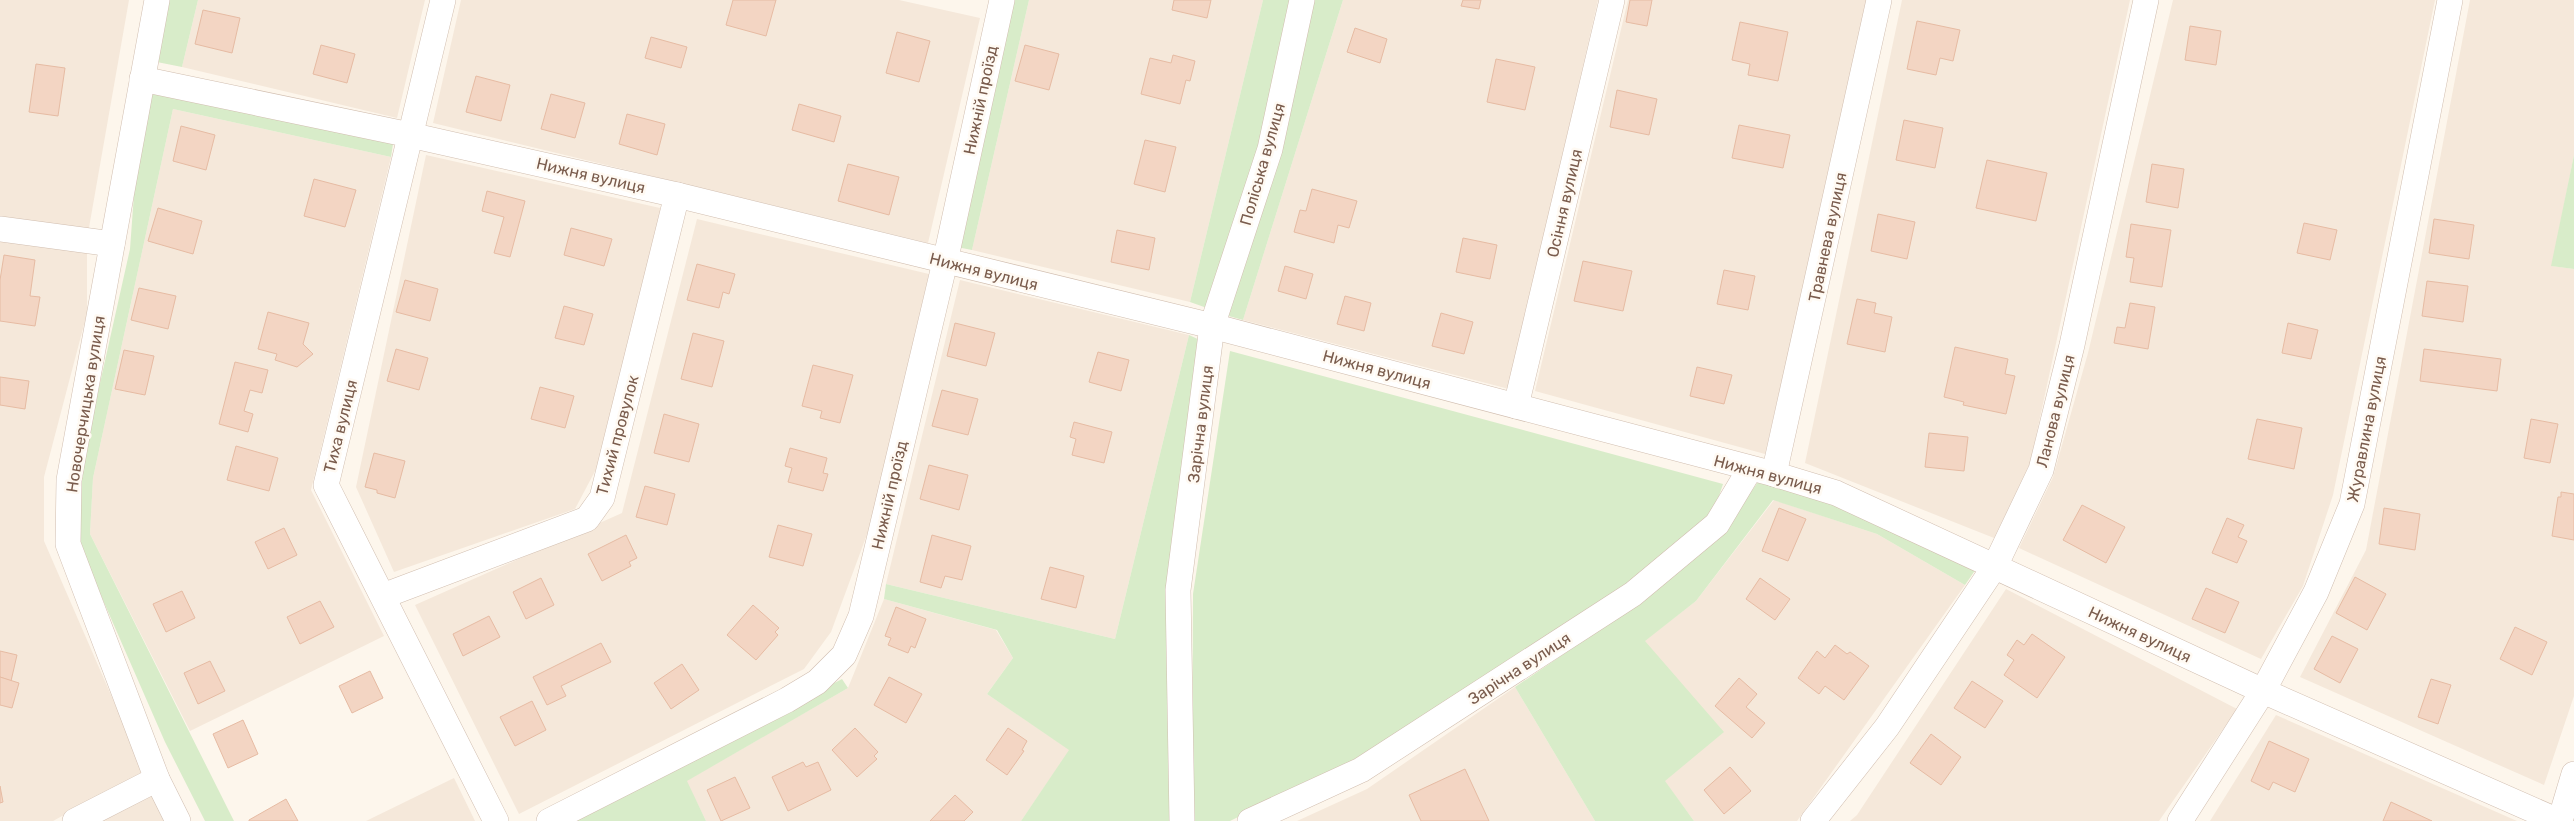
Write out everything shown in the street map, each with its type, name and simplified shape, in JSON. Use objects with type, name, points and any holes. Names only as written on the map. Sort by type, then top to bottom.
[{"type":"street","name":"Новочерчицька вулиця","points":[[157,0],[69,480],[68,544],[157,779],[178,821]]},
{"type":"street","name":"Тиха вулиця","points":[[443,0],[326,485],[496,821]]},
{"type":"street","name":"Нижній проїзд","points":[[549,821],[794,696],[817,682],[844,655],[861,616],[945,262],[1002,0]]},
{"type":"street","name":"Поліська вулиця","points":[[1212,326],[1270,149],[1302,0]]},
{"type":"street","name":"Осіння вулиця","points":[[1516,406],[1612,0]]},
{"type":"street","name":"Травнева вулиця","points":[[1774,474],[1879,0]]},
{"type":"street","name":"Ланова вулиця","points":[[1813,821],[1887,727],[1995,566],[2041,470],[2072,346],[2146,0]]},
{"type":"street","name":"Журавлина вулиця","points":[[2180,821],[2263,691],[2316,592],[2352,504],[2450,0]]},
{"type":"street","name":"Нижня вулиця","points":[[142,79],[410,135],[677,195],[1212,326],[1774,474],[1836,494],[2263,691],[2559,821]]},
{"type":"street","name":"Тихий провулок","points":[[382,596],[587,519],[602,498],[677,195]]},
{"type":"street","points":[[0,229],[112,244]]},
{"type":"street","name":"Зарічна вулиця","points":[[1182,821],[1178,590],[1212,326]]},
{"type":"street","name":"Зарічна вулиця","points":[[1250,821],[1361,770],[1633,594],[1716,524],[1750,469]]},
{"type":"street","points":[[2559,821],[2574,774]]},
{"type":"street","points":[[75,821],[157,779]]},
{"type":"shaded area","points":[[0,0],[129,0],[87,239],[87,313],[44,477],[44,541],[144,771],[53,821],[0,821]]},
{"type":"shaded area","points":[[198,0],[425,0],[397,118],[182,67]]},
{"type":"shaded area","points":[[461,0],[899,0],[980,18],[928,243],[433,123]]},
{"type":"shaded area","points":[[1029,0],[1263,0],[1190,302],[972,250]]},
{"type":"shaded area","points":[[1343,0],[1598,0],[1509,389],[1243,320]]},
{"type":"shaded area","points":[[1628,0],[1869,0],[1765,454],[1535,391]]},
{"type":"shaded area","points":[[1902,0],[2130,0],[2030,464],[1994,538],[1805,463]]},
{"type":"shaded area","points":[[2173,0],[2435,0],[2333,495],[2303,586],[2261,659],[2019,548],[2053,477],[2088,353]]},
{"type":"shaded area","points":[[2470,0],[2574,0],[2574,155],[2552,266],[2574,269],[2574,696],[2544,785],[2300,677],[2366,550]]},
{"type":"shaded area","points":[[173,109],[391,157],[311,490],[384,636],[190,731],[90,534],[93,478]]},
{"type":"shaded area","points":[[426,155],[660,208],[662,224],[603,456],[575,509],[394,572],[356,487]]},
{"type":"shaded area","points":[[697,219],[929,274],[873,518],[831,632],[804,669],[519,814],[415,605],[622,513]]},
{"type":"shaded area","points":[[960,280],[1189,335],[1115,639],[886,584]]},
{"type":"shaded area","points":[[1774,500],[1877,534],[1965,585],[1797,821],[1694,821],[1665,782],[1644,641],[1696,601]]},
{"type":"shaded area","points":[[2006,589],[2237,709],[2159,821],[1850,821],[1857,815]]},
{"type":"shaded area","points":[[884,599],[996,630],[1013,658],[987,694],[1070,750],[1021,821],[706,821],[686,781],[848,688]]},
{"type":"shaded area","points":[[1515,687],[1595,821],[1297,821],[1367,789]]},
{"type":"shaded area","points":[[2276,715],[2517,821],[2210,821]]},
{"type":"shaded area","points":[[454,778],[475,821],[366,821]]},
{"type":"shaded area","points":[[154,794],[167,821],[102,821]]},
{"type":"green space","points":[[169,0],[198,0],[182,67],[157,62]]},
{"type":"green space","points":[[1011,0],[1029,0],[972,250],[957,247]]},
{"type":"green space","points":[[1263,0],[1294,0],[1261,147],[1207,308],[1190,302]]},
{"type":"green space","points":[[1311,0],[1343,0],[1243,320],[1225,315]]},
{"type":"green space","points":[[151,92],[393,144],[391,157],[173,109],[93,478],[90,534],[234,821],[205,821],[165,742],[78,543],[79,477],[130,249],[136,167]]},
{"type":"green space","points":[[2574,155],[2574,269],[2551,266]]},
{"type":"green space","points":[[1189,335],[1202,341],[1172,821],[1021,821],[1069,750],[987,694],[1013,658],[997,630],[884,599],[886,584],[1115,639]]},
{"type":"green space","points":[[1230,351],[1723,484],[1711,520],[1628,587],[1353,760],[1230,821],[1192,821],[1193,594]]},
{"type":"green space","points":[[1758,482],[1834,503],[1976,569],[1965,585],[1877,534],[1773,500],[1696,601],[1645,641],[1724,732],[1665,781],[1694,821],[1595,821],[1515,687],[1639,603],[1724,530]]},
{"type":"green space","points":[[842,679],[848,688],[687,781],[706,821],[572,821]]},
{"type":"building","points":[[733,0],[776,0],[766,36],[726,25]]},
{"type":"building","points":[[1174,0],[1211,0],[1207,18],[1172,10]]},
{"type":"building","points":[[1463,0],[1481,0],[1479,9],[1461,6]]},
{"type":"building","points":[[1630,0],[1652,0],[1647,26],[1626,22]]},
{"type":"building","points":[[203,10],[240,18],[232,53],[195,44]]},
{"type":"building","points":[[1917,21],[1960,30],[1953,61],[1940,58],[1936,75],[1907,69]]},
{"type":"building","points":[[1740,22],[1788,32],[1778,81],[1748,75],[1750,64],[1732,60]]},
{"type":"building","points":[[2190,26],[2221,31],[2216,65],[2185,60]]},
{"type":"building","points":[[1355,28],[1387,39],[1380,63],[1347,52]]},
{"type":"building","points":[[897,32],[930,41],[919,82],[886,73]]},
{"type":"building","points":[[651,37],[687,47],[681,68],[645,58]]},
{"type":"building","points":[[321,45],[355,54],[347,83],[313,74]]},
{"type":"building","points":[[1025,45],[1059,54],[1049,90],[1015,81]]},
{"type":"building","points":[[1173,55],[1195,61],[1190,81],[1186,80],[1180,104],[1141,94],[1150,58],[1171,63]]},
{"type":"building","points":[[1496,59],[1535,67],[1525,110],[1487,102]]},
{"type":"building","points":[[36,64],[65,68],[58,116],[29,112]]},
{"type":"building","points":[[476,76],[510,85],[501,121],[466,112]]},
{"type":"building","points":[[1617,90],[1657,99],[1649,135],[1610,127]]},
{"type":"building","points":[[551,94],[585,103],[575,138],[541,129]]},
{"type":"building","points":[[799,104],[841,116],[834,142],[792,130]]},
{"type":"building","points":[[627,114],[665,124],[657,155],[619,144]]},
{"type":"building","points":[[1904,120],[1943,128],[1935,168],[1896,160]]},
{"type":"building","points":[[1739,125],[1790,135],[1783,168],[1732,158]]},
{"type":"building","points":[[181,126],[215,135],[206,170],[173,161]]},
{"type":"building","points":[[1145,140],[1176,147],[1165,192],[1134,184]]},
{"type":"building","points":[[1987,160],[2047,173],[2036,221],[1976,208]]},
{"type":"building","points":[[848,164],[899,177],[889,215],[838,201]]},
{"type":"building","points":[[2152,164],[2184,169],[2178,208],[2146,202]]},
{"type":"building","points":[[314,179],[356,190],[345,227],[304,216]]},
{"type":"building","points":[[1312,189],[1357,201],[1349,228],[1338,225],[1334,243],[1294,232],[1300,210],[1306,211]]},
{"type":"building","points":[[487,191],[525,201],[510,257],[494,253],[504,217],[482,211]]},
{"type":"building","points":[[158,208],[202,221],[193,254],[148,241]]},
{"type":"building","points":[[1878,214],[1915,222],[1907,259],[1871,251]]},
{"type":"building","points":[[2434,219],[2474,225],[2469,259],[2429,253]]},
{"type":"building","points":[[2304,223],[2337,230],[2330,260],[2297,253]]},
{"type":"building","points":[[2131,224],[2171,230],[2162,287],[2130,282],[2134,258],[2126,257]]},
{"type":"building","points":[[571,228],[612,239],[604,266],[564,255]]},
{"type":"building","points":[[1117,230],[1155,238],[1149,270],[1111,262]]},
{"type":"building","points":[[1463,238],[1497,245],[1490,279],[1456,272]]},
{"type":"building","points":[[4,255],[35,260],[30,296],[40,297],[35,326],[0,321],[0,280]]},
{"type":"building","points":[[1583,261],[1632,271],[1623,311],[1574,301]]},
{"type":"building","points":[[697,264],[735,274],[729,294],[723,292],[719,308],[687,300]]},
{"type":"building","points":[[1285,266],[1313,274],[1306,299],[1278,291]]},
{"type":"building","points":[[1724,270],[1755,276],[1748,310],[1717,304]]},
{"type":"building","points":[[405,280],[438,289],[430,321],[396,312]]},
{"type":"building","points":[[2427,281],[2468,286],[2463,322],[2422,316]]},
{"type":"building","points":[[139,288],[176,296],[168,329],[131,320]]},
{"type":"building","points":[[1345,296],[1371,303],[1364,331],[1337,324]]},
{"type":"building","points":[[1857,299],[1876,303],[1874,313],[1892,317],[1885,352],[1847,344]]},
{"type":"building","points":[[2130,303],[2155,307],[2148,349],[2114,343],[2117,327],[2125,328]]},
{"type":"building","points":[[564,306],[593,314],[584,345],[555,338]]},
{"type":"building","points":[[268,312],[309,323],[303,344],[313,354],[297,367],[275,360],[277,354],[258,349]]},
{"type":"building","points":[[1441,313],[1473,322],[1464,354],[1432,346]]},
{"type":"building","points":[[955,323],[995,333],[986,366],[947,356]]},
{"type":"building","points":[[2288,323],[2318,330],[2311,359],[2282,353]]},
{"type":"building","points":[[693,333],[724,341],[712,387],[681,379]]},
{"type":"building","points":[[1955,347],[2008,359],[2005,374],[2015,376],[2006,414],[1963,405],[1964,402],[1944,397]]},
{"type":"building","points":[[396,349],[428,358],[419,390],[387,381]]},
{"type":"building","points":[[2424,349],[2501,359],[2497,391],[2420,381]]},
{"type":"building","points":[[124,350],[154,356],[145,395],[115,389]]},
{"type":"building","points":[[1098,352],[1129,360],[1121,391],[1089,382]]},
{"type":"building","points":[[235,362],[268,370],[262,393],[250,390],[244,411],[253,414],[248,432],[219,424]]},
{"type":"building","points":[[813,365],[853,375],[840,423],[820,418],[822,411],[802,406]]},
{"type":"building","points":[[1697,367],[1732,375],[1724,404],[1690,396]]},
{"type":"building","points":[[0,377],[29,381],[25,409],[0,405]]},
{"type":"building","points":[[540,387],[574,396],[565,428],[531,419]]},
{"type":"building","points":[[942,390],[978,399],[968,435],[932,426]]},
{"type":"building","points":[[664,414],[699,424],[689,462],[654,453]]},
{"type":"building","points":[[2257,419],[2302,428],[2294,469],[2248,459]]},
{"type":"building","points":[[2531,419],[2558,424],[2550,463],[2524,458]]},
{"type":"building","points":[[1074,422],[1112,432],[1104,463],[1072,455],[1076,439],[1070,437]]},
{"type":"building","points":[[1929,433],[1968,437],[1964,471],[1925,467]]},
{"type":"building","points":[[236,446],[278,458],[269,491],[227,480]]},
{"type":"building","points":[[790,448],[827,458],[823,473],[828,474],[823,491],[788,482],[792,468],[785,466]]},
{"type":"building","points":[[374,453],[405,461],[395,498],[377,493],[377,490],[365,487]]},
{"type":"building","points":[[929,465],[968,475],[959,510],[920,499]]},
{"type":"building","points":[[645,486],[675,494],[667,525],[636,517]]},
{"type":"building","points":[[2561,492],[2574,494],[2574,540],[2552,536],[2558,497],[2561,497]]},
{"type":"building","points":[[2082,505],[2125,527],[2106,563],[2063,540]]},
{"type":"building","points":[[1779,508],[1806,519],[1788,561],[1762,551]]},
{"type":"building","points":[[2384,508],[2420,514],[2415,550],[2379,544]]},
{"type":"building","points":[[2227,518],[2244,525],[2238,537],[2247,541],[2237,563],[2212,553]]},
{"type":"building","points":[[778,525],[812,534],[803,566],[769,557]]},
{"type":"building","points":[[284,528],[297,555],[268,569],[255,542]]},
{"type":"building","points":[[626,535],[637,558],[629,562],[631,566],[602,581],[588,554]]},
{"type":"building","points":[[932,535],[971,546],[962,580],[945,576],[941,588],[920,582]]},
{"type":"building","points":[[1050,567],[1084,576],[1076,608],[1041,599]]},
{"type":"building","points":[[2355,577],[2386,594],[2367,630],[2336,613]]},
{"type":"building","points":[[541,578],[554,605],[526,619],[513,592]]},
{"type":"building","points":[[1760,578],[1790,599],[1775,620],[1746,599]]},
{"type":"building","points":[[2206,588],[2239,602],[2225,633],[2192,619]]},
{"type":"building","points":[[182,591],[195,618],[166,632],[153,604]]},
{"type":"building","points":[[320,601],[334,627],[300,644],[287,617]]},
{"type":"building","points":[[753,605],[779,628],[775,632],[778,635],[756,660],[727,635]]},
{"type":"building","points":[[896,607],[926,619],[915,648],[911,646],[908,653],[888,645],[891,638],[885,636]]},
{"type":"building","points":[[489,616],[500,637],[463,656],[453,634]]},
{"type":"building","points":[[2515,627],[2547,642],[2532,675],[2500,659]]},
{"type":"building","points":[[2032,634],[2065,657],[2037,698],[2004,675],[2014,660],[2007,655],[2017,640],[2024,645]]},
{"type":"building","points":[[2332,636],[2358,649],[2340,683],[2314,669]]},
{"type":"building","points":[[601,643],[611,662],[561,686],[566,696],[547,705],[533,677]]},
{"type":"building","points":[[1835,645],[1847,654],[1850,652],[1869,666],[1844,700],[1825,686],[1819,694],[1798,678],[1817,651],[1825,658]]},
{"type":"building","points":[[0,651],[17,655],[11,681],[0,677]]},
{"type":"building","points":[[210,661],[225,691],[198,704],[184,673]]},
{"type":"building","points":[[682,664],[699,690],[671,709],[654,683]]},
{"type":"building","points":[[370,671],[383,698],[352,713],[339,686]]},
{"type":"building","points":[[0,677],[19,683],[12,708],[0,705]]},
{"type":"building","points":[[889,677],[922,694],[906,723],[874,705]]},
{"type":"building","points":[[1739,678],[1757,694],[1746,707],[1765,723],[1752,738],[1715,706]]},
{"type":"building","points":[[2431,679],[2451,685],[2438,724],[2418,717]]},
{"type":"building","points":[[1972,681],[2003,701],[1985,728],[1954,708]]},
{"type":"building","points":[[532,701],[546,730],[515,746],[500,717]]},
{"type":"building","points":[[243,720],[258,754],[228,768],[213,734]]},
{"type":"building","points":[[855,728],[878,752],[874,756],[877,759],[857,777],[832,750]]},
{"type":"building","points":[[1008,728],[1027,741],[1022,750],[1024,751],[1007,775],[986,760]]},
{"type":"building","points":[[1931,734],[1961,757],[1941,785],[1910,763]]},
{"type":"building","points":[[2269,741],[2309,759],[2295,792],[2273,782],[2269,790],[2251,781]]},
{"type":"building","points":[[803,762],[806,767],[818,762],[831,790],[788,811],[772,777]]},
{"type":"building","points":[[1730,767],[1751,791],[1724,814],[1704,790]]},
{"type":"building","points":[[1465,769],[1489,821],[1421,821],[1409,795]]},
{"type":"building","points":[[735,777],[750,808],[721,821],[707,790]]},
{"type":"building","points":[[0,786],[3,802],[0,803]]},
{"type":"building","points":[[955,795],[973,812],[964,821],[930,821]]},
{"type":"building","points":[[286,799],[298,821],[249,821],[249,820]]},
{"type":"building","points":[[2391,802],[2432,821],[2383,821]]}]
